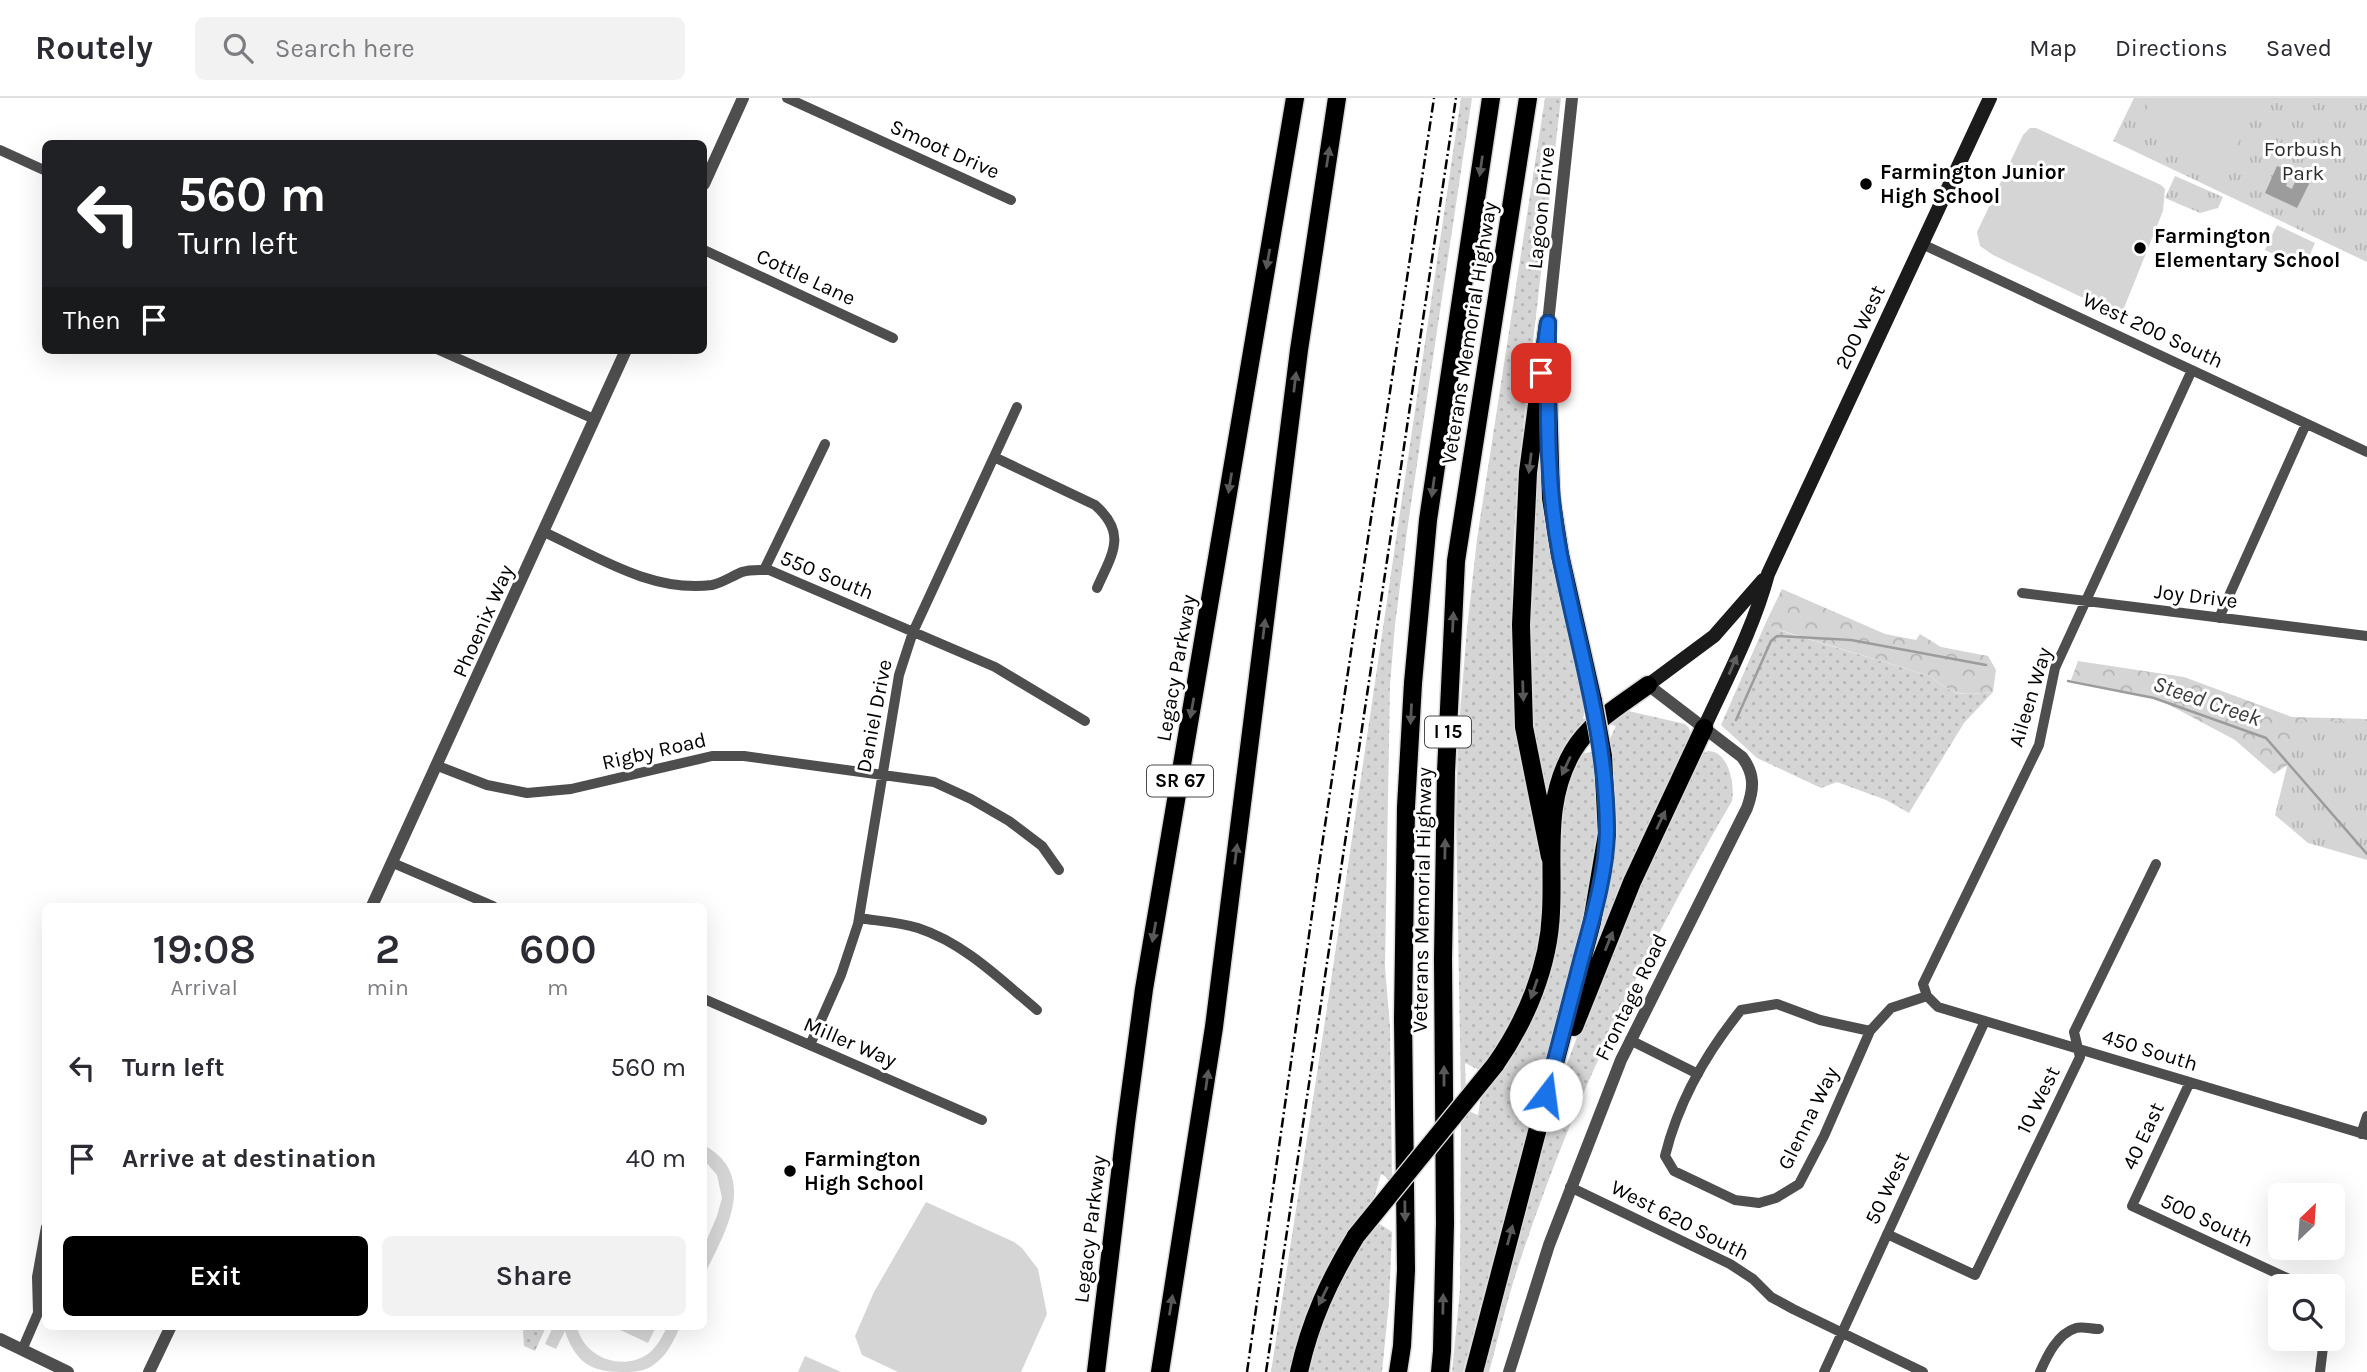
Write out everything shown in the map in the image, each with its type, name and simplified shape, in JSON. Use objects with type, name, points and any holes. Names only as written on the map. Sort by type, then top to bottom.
[{"type":"highway","name":"Legacy Parkway","points":[[1096,1372],[1144,989],[1295,98]]},
{"type":"highway","name":"SR 67","points":[[1160,1372],[1214,1027],[1299,350],[1337,98]]},
{"type":"highway","name":"Veterans Memorial Highway","points":[[1398,1372],[1406,1270],[1403,1033],[1405,860],[1413,683],[1428,520],[1491,98]]},
{"type":"highway","name":"Veterans Memorial Highway","points":[[1440,1372],[1445,1223],[1443,959],[1446,772],[1456,561],[1528,98]]},
{"type":"highway","points":[[1474,1372],[1592,922],[1607,834],[1603,756],[1560,555],[1551,498],[1548,323]]},
{"type":"highway","points":[[1548,323],[1528,472],[1521,625],[1524,727],[1550,857]]},
{"type":"highway","points":[[1298,1372],[1316,1311],[1356,1236],[1494,1065],[1520,1026],[1543,962],[1551,915],[1551,821],[1562,772],[1574,749],[1598,722],[1648,685]]},
{"type":"highway","points":[[1546,1095],[1632,882],[1704,727]]},
{"type":"main road","name":"200 West","points":[[1768,574],[1990,98]]},
{"type":"main road","points":[[1648,685],[1714,636],[1768,574]]},
{"type":"main road","points":[[1704,727],[1730,671],[1768,574]]},
{"type":"street","points":[[707,177],[743,98]]},
{"type":"street","name":"Smoot Drive","points":[[787,98],[1011,200]]},
{"type":"street","name":"Lagoon Drive","points":[[1548,323],[1572,98]]},
{"type":"street","points":[[0,150],[42,170]]},
{"type":"street","name":"West 200 South","points":[[1922,244],[2367,452]]},
{"type":"street","name":"Cottle Lane","points":[[707,251],[893,338]]},
{"type":"street","points":[[448,354],[594,419]]},
{"type":"street","name":"Phoenix Way","points":[[373,903],[624,354]]},
{"type":"street","name":"Aileen Way","points":[[1927,996],[1923,984],[2039,745],[2055,668],[2192,370]]},
{"type":"street","name":"Daniel Drive","points":[[810,1045],[848,956],[859,918],[898,675],[913,632],[1017,407]]},
{"type":"street","points":[[2219,618],[2306,424]]},
{"type":"street","points":[[765,570],[825,444]]},
{"type":"street","points":[[993,457],[1095,505],[1108,517],[1114,529],[1114,544],[1097,588]]},
{"type":"street","name":"550 South","points":[[544,532],[630,572],[667,583],[715,584],[744,571],[765,570],[812,587],[995,667],[1084,721]]},
{"type":"street","name":"Joy Drive","points":[[2022,593],[2367,636]]},
{"type":"street","name":"Frontage Road","points":[[1509,1372],[1570,1187],[1630,1040],[1750,799],[1753,782],[1748,764],[1739,754],[1648,685]]},
{"type":"street","name":"Rigby Road","points":[[438,766],[487,785],[527,793],[571,789],[712,756],[744,756],[934,782],[1009,821],[1042,846],[1059,870]]},
{"type":"street","points":[[393,863],[486,903]]},
{"type":"street","name":"10 West","points":[[1887,1234],[1975,1275],[2080,1057],[2074,1032],[2156,864]]},
{"type":"street","points":[[859,918],[916,928],[948,941],[983,965],[1037,1010]]},
{"type":"street","name":"450 South","points":[[1927,996],[1938,1007],[2364,1134]]},
{"type":"street","name":"Glenna Way","points":[[1698,1074],[1665,1156],[1674,1171],[1735,1200],[1759,1203],[1776,1198],[1799,1184],[1824,1136],[1870,1031],[1891,1008],[1927,996]]},
{"type":"street","name":"Miller Way","points":[[707,1000],[982,1120]]},
{"type":"street","points":[[1630,1040],[1698,1074],[1720,1036],[1741,1010],[1777,1004],[1820,1020],[1870,1031]]},
{"type":"street","name":"50 West","points":[[1824,1372],[1985,1021]]},
{"type":"street","name":"40 East","points":[[2132,1206],[2190,1082]]},
{"type":"street","points":[[2364,1134],[2367,1116]]},
{"type":"street","name":"West 620 South","points":[[1570,1187],[1730,1264],[1753,1279],[1772,1297],[1923,1372]]},
{"type":"street","name":"500 South","points":[[2132,1206],[2278,1274]]},
{"type":"street","points":[[22,1350],[38,1313],[37,1277],[42,1249]]},
{"type":"street","points":[[2040,1372],[2048,1354],[2061,1338],[2077,1328],[2099,1329]]},
{"type":"street","points":[[149,1372],[170,1330]]},
{"type":"street","points":[[0,1339],[68,1372]]},
{"type":"street","points":[[2320,1372],[2323,1351]]},
{"type":"green space","points":[[1461,98],[1472,98],[1408,524],[1390,685],[1385,967],[1390,1027],[1392,1179],[1389,1182],[1381,1174],[1373,1202],[1291,1372],[1271,1372],[1327,1008]]},
{"type":"green space","points":[[1545,98],[1561,98],[1518,473],[1512,568],[1513,639],[1543,866],[1542,930],[1529,983],[1515,1014],[1481,1071],[1465,1063],[1466,1089],[1461,1095],[1456,814],[1458,737],[1467,629],[1477,539]]},
{"type":"green space","name":"Forbush Park","points":[[2134,98],[2367,98],[2367,262],[2113,141]]},
{"type":"green space","points":[[2152,98],[2250,98],[2247,123],[2226,171],[2145,133],[2142,119]]},
{"type":"green space","points":[[2030,128],[2036,128],[2165,189],[2163,211],[2119,315],[1993,255],[1980,246],[1977,232],[2023,135]]},
{"type":"green space","points":[[2175,176],[2223,197],[2218,208],[2200,213],[2165,198]]},
{"type":"green space","points":[[2277,225],[2315,243],[2304,268],[2265,250]]},
{"type":"green space","points":[[1541,406],[1587,701],[1583,719],[1590,718],[1572,738],[1561,757],[1547,805],[1531,713],[1524,623]]},
{"type":"green space","points":[[1782,589],[1885,634],[1916,640],[1920,634],[1941,647],[1988,656],[1996,670],[1993,692],[1959,693],[1930,676],[1773,628],[1767,620]]},
{"type":"green space","points":[[1767,620],[1773,628],[1930,676],[1953,692],[1993,692],[1964,723],[1909,813],[1886,800],[1837,782],[1821,788],[1757,758],[1721,725]]},
{"type":"green space","points":[[2078,661],[2184,677],[2292,717],[2367,719],[2367,782],[2303,755],[2274,774],[2235,740],[2156,698],[2071,680]]},
{"type":"green space","points":[[1624,710],[1685,724],[1691,735],[1579,997],[1613,830],[1613,777],[1608,743],[1616,726],[1607,724]]},
{"type":"green space","points":[[2367,721],[2367,860],[2308,843],[2275,815],[2298,722]]},
{"type":"green space","points":[[1596,751],[1597,845],[1587,906],[1463,1372],[1452,1372],[1460,1290],[1461,1115],[1466,1110],[1478,1115],[1482,1089],[1532,1016],[1561,809],[1575,755]]},
{"type":"green space","points":[[1708,751],[1715,752],[1726,763],[1731,778],[1732,801],[1641,969],[1587,1085],[1519,1264],[1489,1372],[1480,1372],[1545,1129],[1568,1061],[1617,930],[1700,755]]},
{"type":"green space","points":[[707,1147],[721,1158],[731,1173],[734,1190],[727,1225],[707,1270],[707,1239],[722,1198],[717,1175],[707,1163]]},
{"type":"green space","points":[[926,1202],[1014,1242],[1038,1269],[1047,1314],[1021,1372],[898,1372],[862,1355],[855,1336],[874,1292]]},
{"type":"green space","points":[[1375,1221],[1392,1232],[1382,1372],[1304,1372],[1327,1298]]},
{"type":"green space","points":[[545,1330],[535,1351],[524,1346],[523,1331]]},
{"type":"green space","points":[[552,1330],[578,1330],[581,1338],[595,1353],[626,1362],[648,1354],[665,1330],[678,1330],[662,1358],[648,1368],[633,1372],[601,1370],[585,1363],[574,1350],[565,1331],[556,1349],[545,1344]]},
{"type":"green space","points":[[620,1330],[654,1330],[648,1343]]},
{"type":"green space","points":[[805,1356],[841,1372],[798,1372]]},
{"type":"shaded area","points":[[2277,166],[2291,171],[2286,186],[2292,189],[2298,174],[2311,180],[2297,208],[2265,193]]},
{"type":"waterway","name":"Steed Creek","points":[[1736,720],[1771,641],[1777,636],[1851,640],[1986,665]]},
{"type":"waterway","name":"Steed Creek","points":[[2068,681],[2154,698],[2266,738],[2367,854]]},
{"type":"railway","points":[[1247,1372],[1318,872],[1434,98]]},
{"type":"railway","points":[[1266,1372],[1456,98]]},
{"type":"place","name":"Farmington Junior High School","points":[[1866,184]]},
{"type":"place","name":"Farmington Elementary School","points":[[2140,248]]},
{"type":"place","name":"Farmington High School","points":[[790,1171]]},
{"type":"route","points":[[1541,373],[1548,323],[1551,498],[1560,555],[1603,756],[1607,834],[1592,922],[1546,1095]]}]
